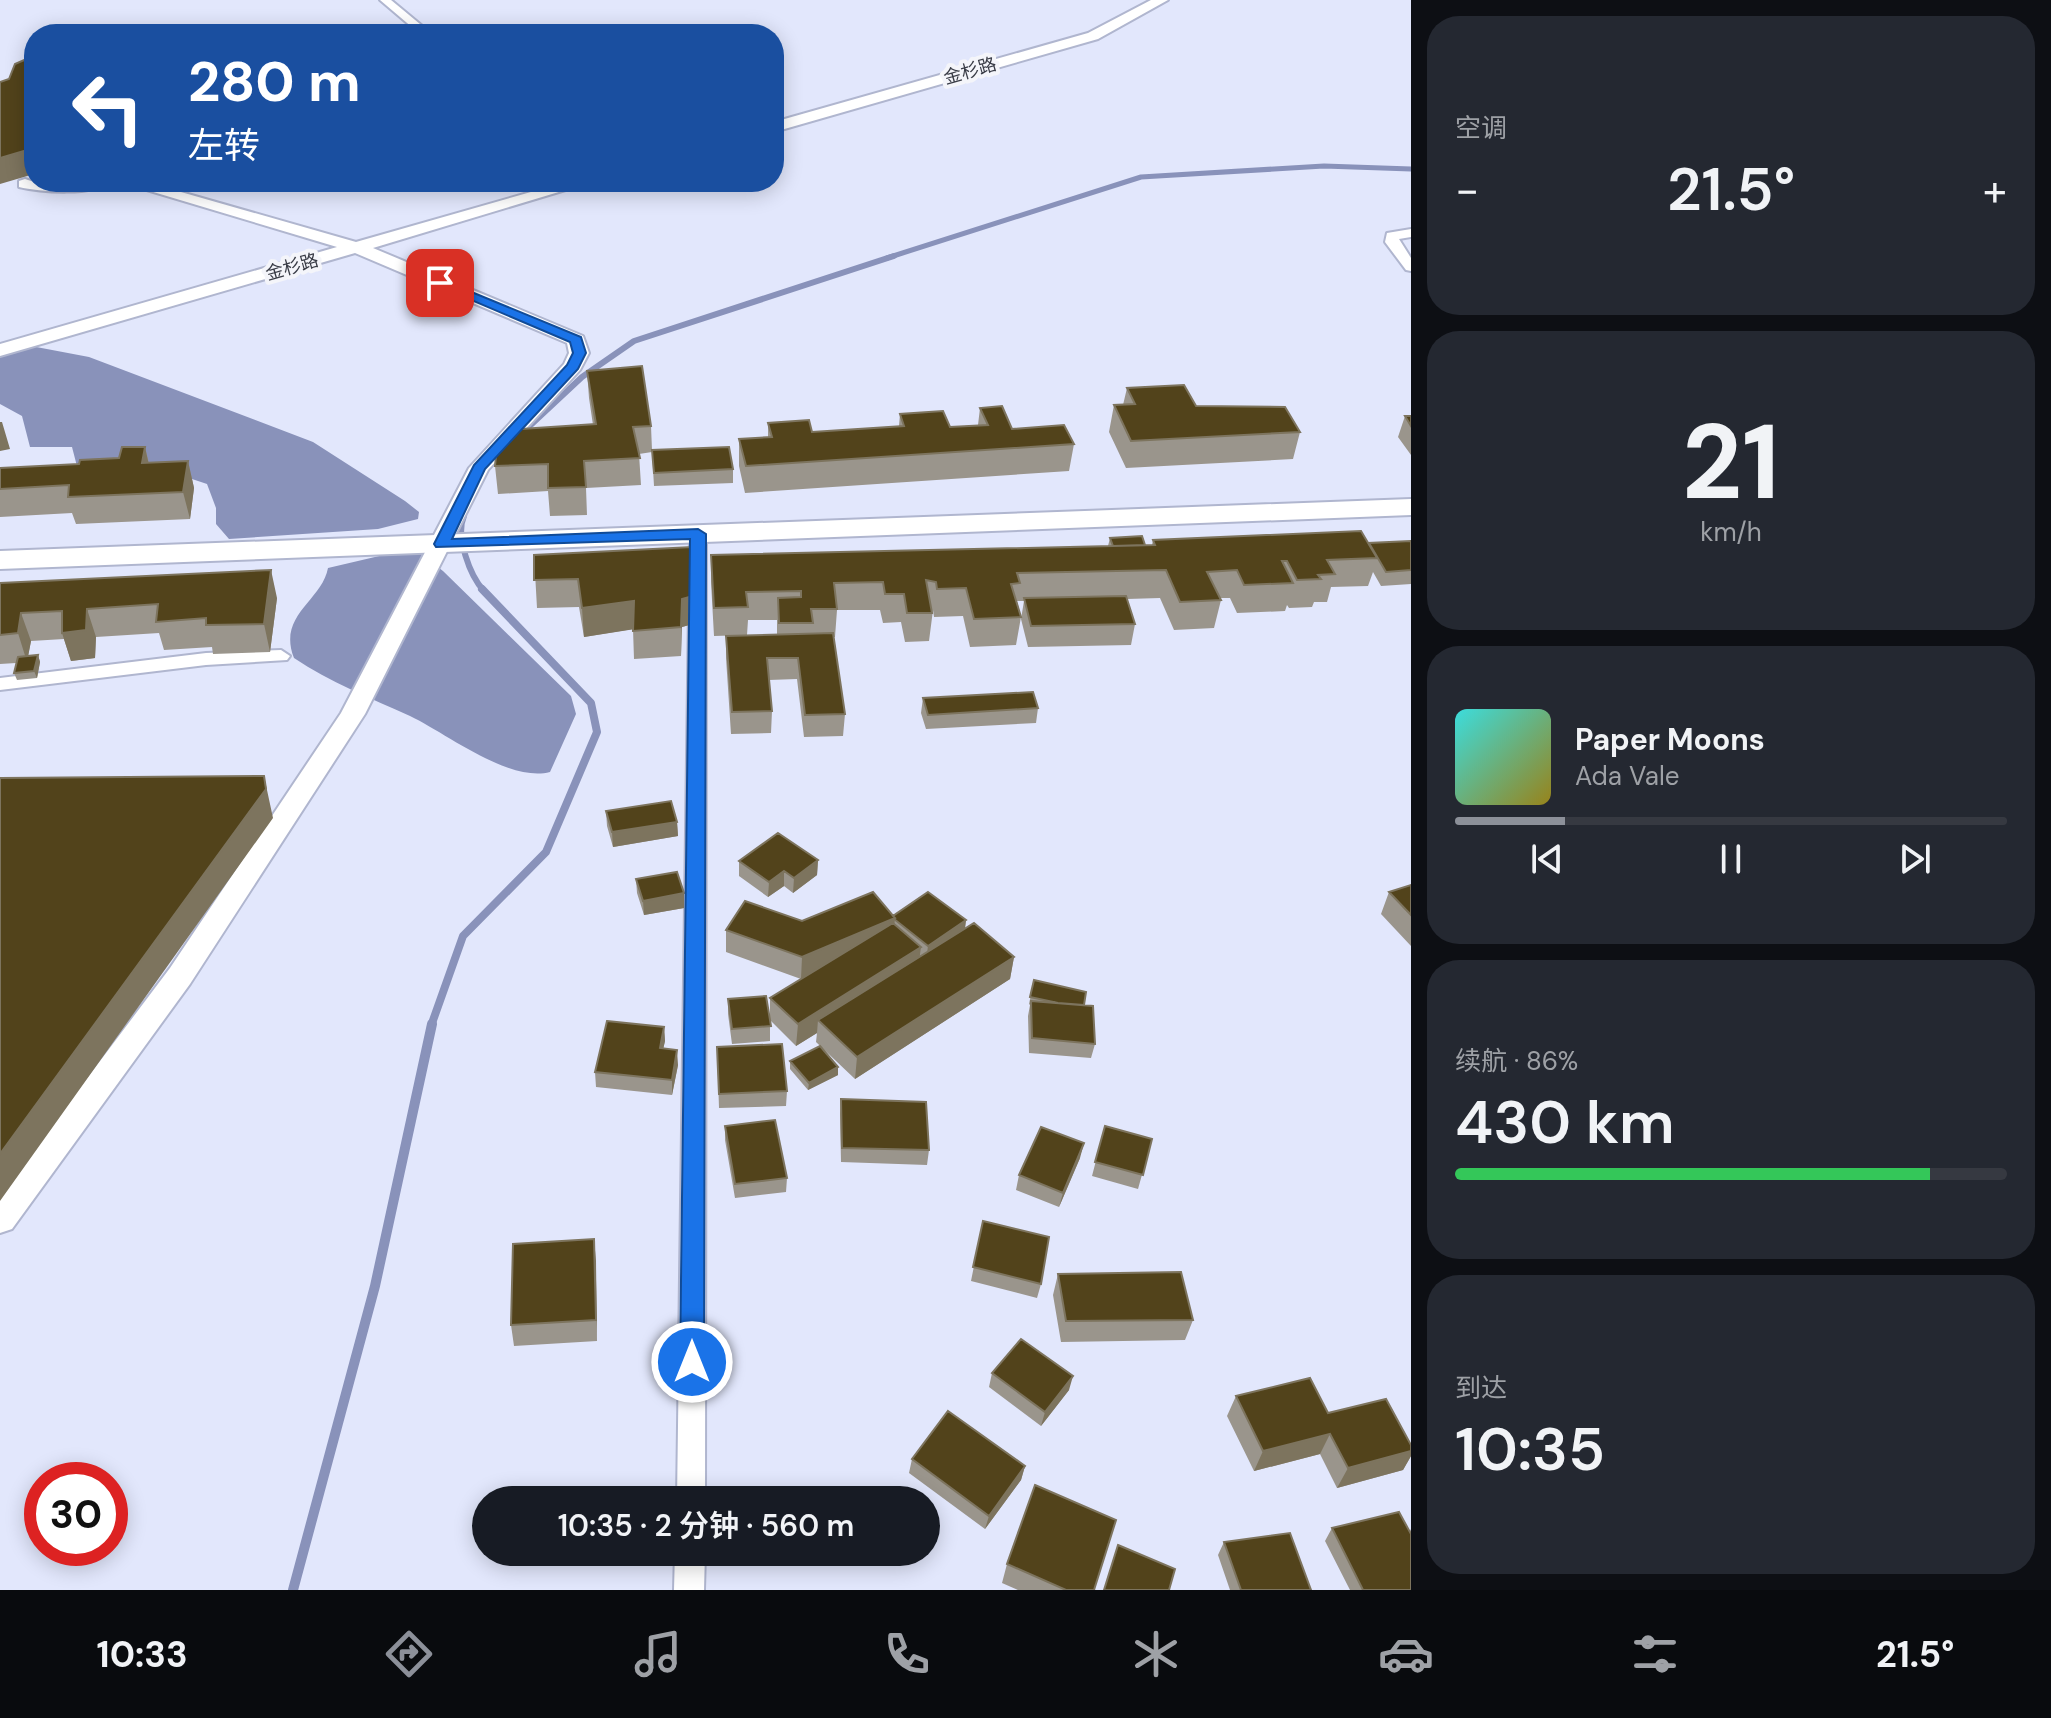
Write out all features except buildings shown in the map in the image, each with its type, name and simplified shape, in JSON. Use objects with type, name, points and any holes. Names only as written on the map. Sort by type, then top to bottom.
[{"type":"highway","points":[[0,560],[1411,507]]},
{"type":"street","points":[[385,0],[415,24]]},
{"type":"street","name":"金杉路","points":[[784,124],[1093,36],[1161,0]]},
{"type":"street","points":[[0,1219],[180,976],[353,714],[457,543],[479,468],[573,366],[579,353],[576,340],[358,248],[163,192]]},
{"type":"street","name":"金杉路","points":[[0,350],[550,192]]},
{"type":"street","points":[[1411,233],[1392,236],[1392,242],[1411,267]]},
{"type":"street","points":[[691,1486],[698,534]]},
{"type":"street","points":[[0,684],[206,659],[281,656]]},
{"type":"street","points":[[689,1590],[690,1566]]},
{"type":"water","points":[[31,346],[89,357],[313,442],[405,501],[419,512],[418,519],[378,529],[229,539],[216,524],[216,508],[207,484],[159,468],[79,474],[72,447],[30,447],[22,416],[0,404],[0,355]]},
{"type":"water","points":[[392,553],[421,554],[443,571],[571,696],[576,714],[550,772],[534,773],[497,764],[294,658],[291,630],[324,580],[328,568]]},
{"type":"waterway","points":[[887,258],[1141,177],[1324,166],[1411,169]]},
{"type":"waterway","points":[[521,434],[582,377],[634,341],[894,256]]},
{"type":"waterway","points":[[464,516],[461,534],[465,555],[484,591]]},
{"type":"waterway","points":[[431,1026],[463,936],[546,852],[597,732],[591,703],[482,589]]},
{"type":"waterway","points":[[293,1590],[375,1286],[432,1024]]},
{"type":"route","points":[[440,283],[576,340],[579,353],[573,366],[479,468],[442,544],[698,534],[692,1362]]}]
